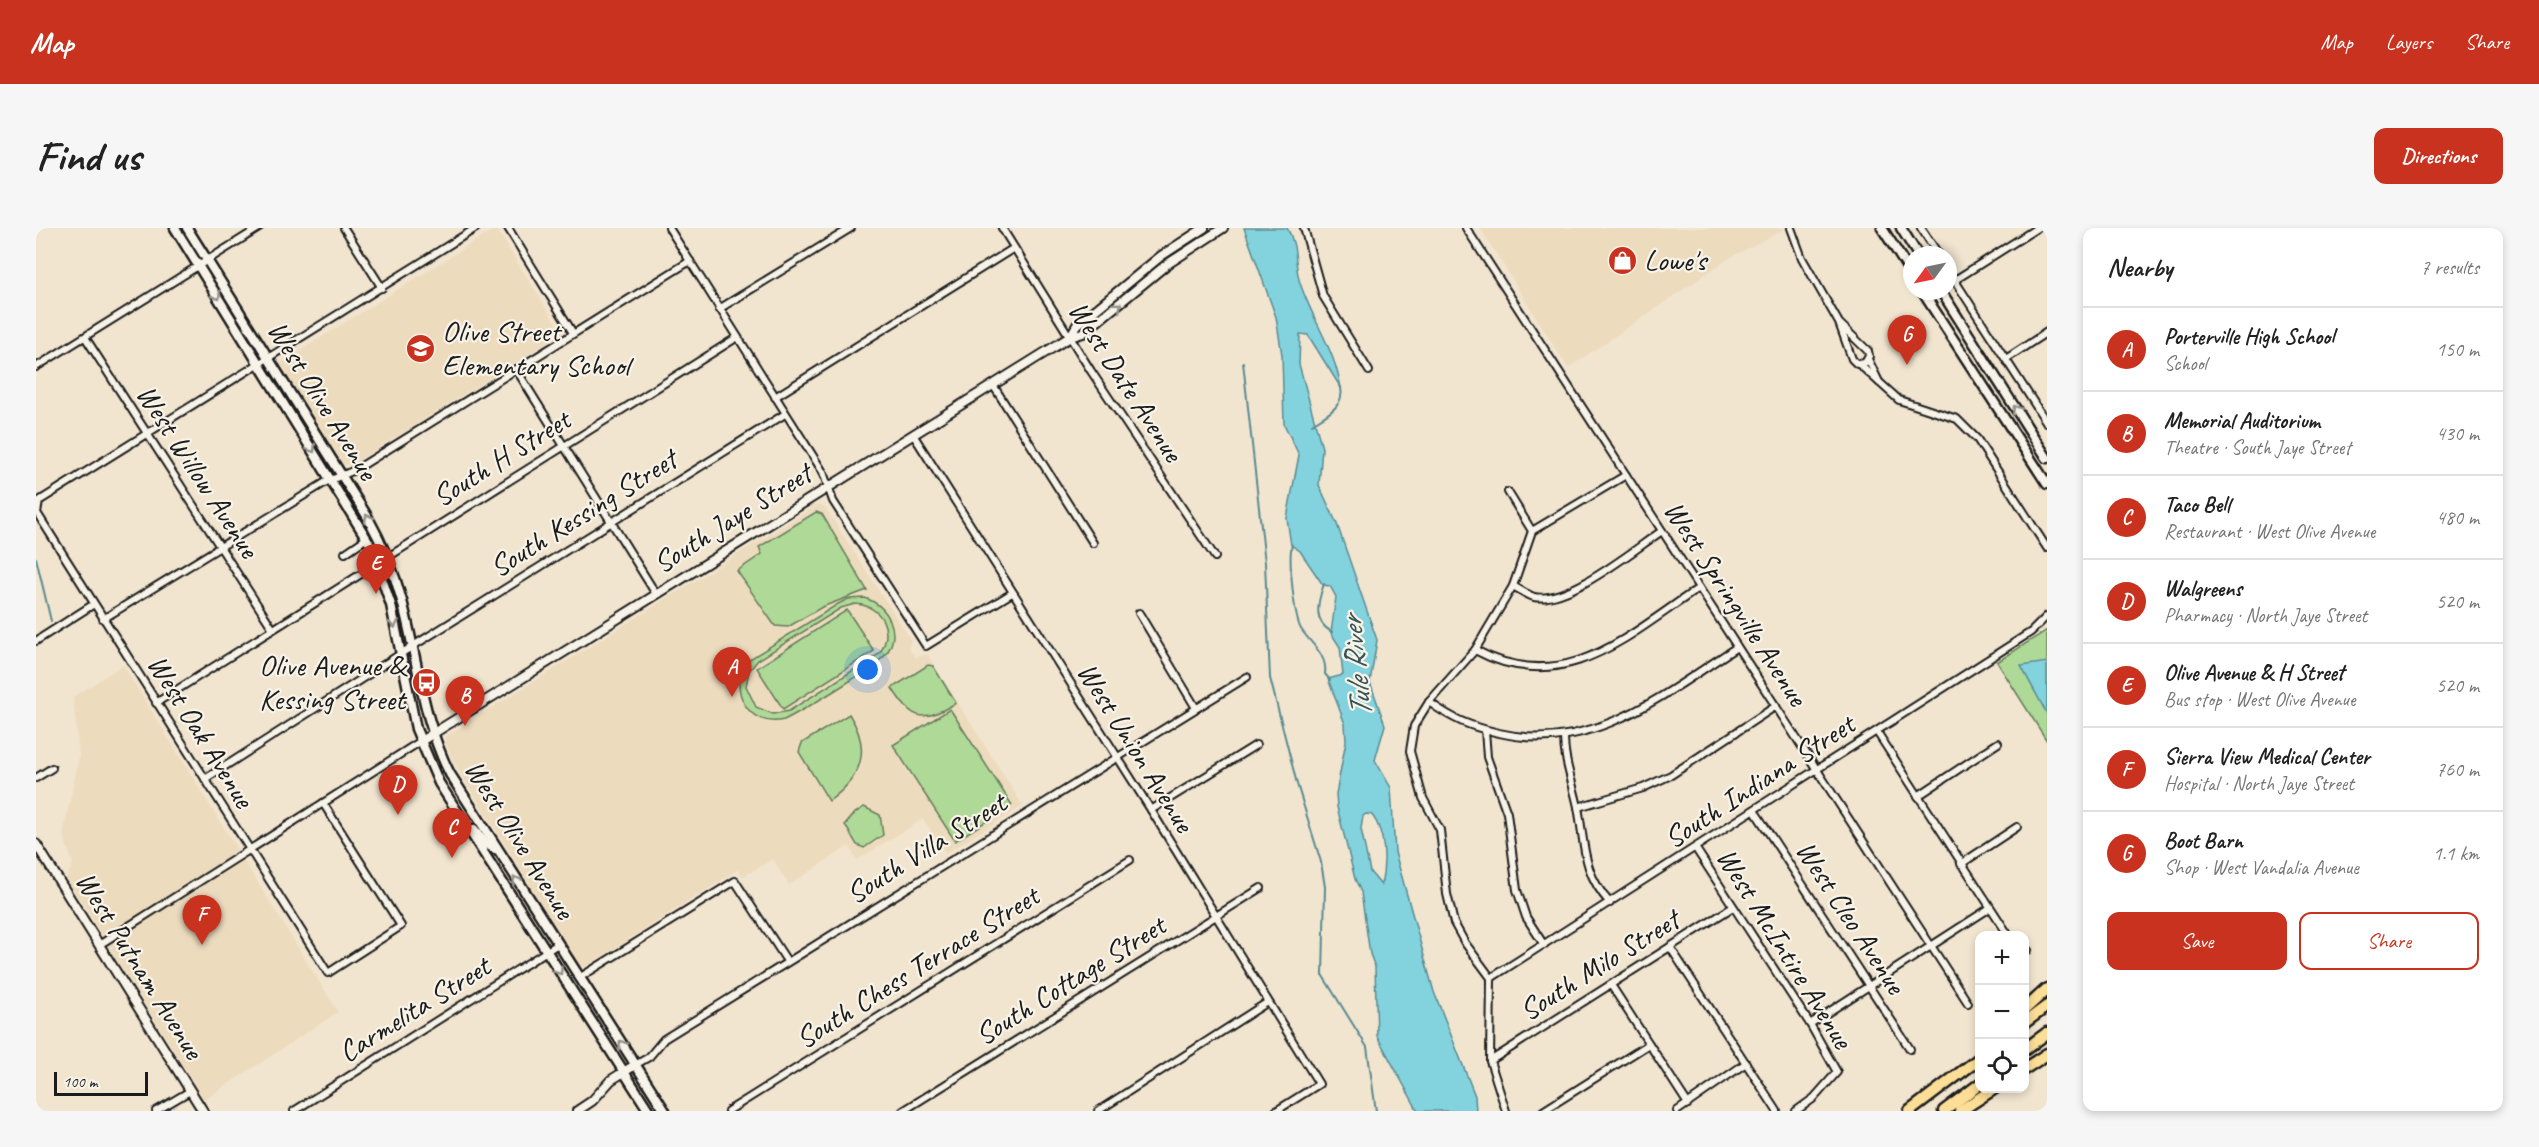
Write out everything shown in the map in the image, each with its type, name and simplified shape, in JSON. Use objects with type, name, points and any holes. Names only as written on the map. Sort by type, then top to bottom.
[{"type":"highway","points":[[2029,1014],[2047,989]]},
{"type":"highway","points":[[2029,1016],[2047,1005]]},
{"type":"highway","points":[[2029,1047],[2047,1033]]},
{"type":"highway","points":[[2029,1066],[2046,1055]]},
{"type":"highway","points":[[1937,1090],[1975,1056]]},
{"type":"highway","points":[[1910,1111],[1975,1062]]},
{"type":"highway","points":[[1944,1111],[1975,1088]]},
{"type":"highway","points":[[1960,1111],[1989,1093]]},
{"type":"main road","name":"West Olive Avenue","points":[[175,228],[268,358],[315,432],[367,538],[383,560],[391,605],[433,733],[450,774],[665,1111]]},
{"type":"main road","name":"West Olive Avenue","points":[[187,228],[202,263],[290,413],[367,516],[383,560],[403,603],[406,651],[421,741],[449,800],[649,1111]]},
{"type":"main road","points":[[1882,228],[1903,261]]},
{"type":"main road","points":[[1901,228],[1912,246]]},
{"type":"main road","points":[[1928,300],[2047,484]]},
{"type":"main road","points":[[1947,300],[2047,458]]},
{"type":"main road","points":[[290,413],[295,412],[303,424],[315,432]]},
{"type":"main road","points":[[449,800],[459,807],[483,842],[496,849]]},
{"type":"street","points":[[36,367],[259,228]]},
{"type":"street","points":[[344,228],[382,288]]},
{"type":"street","points":[[37,513],[39,501],[476,228]]},
{"type":"street","points":[[508,228],[573,333]]},
{"type":"street","points":[[669,228],[736,338],[823,472],[833,501],[926,646],[1012,593]]},
{"type":"street","points":[[719,309],[851,228]]},
{"type":"street","name":"West Date Avenue","points":[[1002,228],[1070,337],[1215,557]]},
{"type":"street","name":"South Jaye Street","points":[[1070,337],[1077,325],[1161,256],[1204,228]]},
{"type":"street","name":"South Jaye Street","points":[[421,741],[1070,337],[1083,333],[1166,266],[1223,228]]},
{"type":"street","points":[[1304,228],[1323,296],[1369,370]]},
{"type":"street","name":"West Springville Avenue","points":[[1466,228],[1968,1003]]},
{"type":"street","points":[[1791,228],[1812,280],[1839,323],[1852,353],[1853,361],[1899,400],[1957,419],[1977,439],[2047,548]]},
{"type":"street","points":[[1921,228],[1933,246]]},
{"type":"street","points":[[1957,279],[2037,228]]},
{"type":"street","points":[[775,397],[1014,248]]},
{"type":"street","points":[[103,619],[690,261]]},
{"type":"street","points":[[1957,283],[2047,423]]},
{"type":"street","points":[[1839,323],[1861,347],[1868,351],[1868,359],[1879,383]]},
{"type":"street","points":[[2006,358],[2047,332]]},
{"type":"street","name":"West Willow Avenue","points":[[85,337],[273,629]]},
{"type":"street","name":"South H Street","points":[[156,703],[736,338]]},
{"type":"street","points":[[1852,353],[1861,347]]},
{"type":"street","points":[[1860,365],[1868,359]]},
{"type":"street","points":[[516,369],[656,594]]},
{"type":"street","points":[[993,385],[1093,543]]},
{"type":"street","name":"South Kessing Street","points":[[205,779],[785,414]]},
{"type":"street","name":"West Union Avenue","points":[[914,436],[1115,757],[1151,810],[1319,1084],[1276,1111]]},
{"type":"street","points":[[1506,1111],[1490,1061],[1491,978],[1465,943],[1454,923],[1447,894],[1440,830],[1423,798],[1410,751],[1414,726],[1429,702],[1475,651],[1513,586],[1532,531],[1626,475]]},
{"type":"street","points":[[1508,492],[1532,531]]},
{"type":"street","name":"West Oak Avenue","points":[[37,513],[328,973],[401,926],[323,803]]},
{"type":"street","points":[[1513,586],[1533,597],[1554,597],[1575,588],[1662,531]]},
{"type":"street","points":[[345,553],[367,538]]},
{"type":"street","points":[[1475,651],[1495,662],[1536,669],[1554,669],[1609,648],[1699,588]]},
{"type":"street","points":[[36,641],[94,604]]},
{"type":"street","points":[[1139,613],[1196,708]]},
{"type":"street","name":"South Indiana Street","points":[[1491,978],[1696,849],[2031,632],[2047,616]]},
{"type":"street","points":[[1429,702],[1454,720],[1485,730],[1521,738],[1564,738],[1591,732],[1635,713],[1737,647]]},
{"type":"street","name":"South Villa Street","points":[[635,1065],[649,1057],[664,1039],[787,961],[1247,677]]},
{"type":"street","points":[[1578,807],[1643,788],[1671,775],[1776,706]]},
{"type":"street","points":[[1485,730],[1487,757],[1507,813],[1517,890],[1526,918],[1544,945]]},
{"type":"street","points":[[1877,732],[2006,931]]},
{"type":"street","points":[[1564,738],[1564,755],[1578,807],[1585,858],[1595,887],[1610,903]]},
{"type":"street","points":[[99,945],[421,741]]},
{"type":"street","points":[[1918,796],[1998,743]]},
{"type":"street","points":[[1151,810],[1256,745]]},
{"type":"street","points":[[36,778],[52,768]]},
{"type":"street","name":"West Cleo Avenue","points":[[1754,810],[1910,1049]]},
{"type":"street","points":[[1961,864],[2017,827]]},
{"type":"street","name":"West Putnam Avenue","points":[[37,846],[203,1111]]},
{"type":"street","name":"West McIntire Avenue","points":[[1696,849],[1810,1024],[1837,1072],[1814,1098],[1796,1111]]},
{"type":"street","name":"South Chess Terrace Street","points":[[728,1111],[1130,860]]},
{"type":"street","points":[[579,978],[735,881],[787,961]]},
{"type":"street","name":"South Cottage Street","points":[[903,1111],[1261,888]]},
{"type":"street","name":"South Milo Street","points":[[1490,1061],[1733,907]]},
{"type":"street","points":[[1810,1024],[1990,908]]},
{"type":"street","name":"Carmelita Street","points":[[294,1111],[558,944]]},
{"type":"street","points":[[1670,947],[1777,1111]]},
{"type":"street","points":[[1611,985],[1688,1104]]},
{"type":"street","points":[[1102,1110],[1268,1002]]},
{"type":"street","points":[[1544,1111],[1649,1044]]},
{"type":"street","points":[[1677,1111],[1746,1063]]},
{"type":"street","points":[[577,1111],[592,1101],[611,1080],[635,1065]]},
{"type":"street","points":[[156,1111],[190,1091]]},
{"type":"shaded area","name":"Olive Street Elementary School","points":[[496,228],[562,333],[351,465],[343,464],[279,364]]},
{"type":"shaded area","points":[[1480,228],[1787,228],[1731,257],[1568,368]]},
{"type":"shaded area","points":[[818,504],[825,507],[911,640],[909,648],[915,657],[927,654],[1023,806],[946,853],[923,819],[857,860],[849,846],[789,885],[773,859],[743,877],[738,870],[587,966],[580,966],[454,763],[445,737]]},
{"type":"shaded area","points":[[123,665],[338,1012],[204,1100],[66,878],[73,864],[63,834],[79,757],[73,697]]},
{"type":"green space","points":[[816,512],[822,514],[867,590],[822,607],[788,627],[775,626],[737,571],[762,554],[759,547]]},
{"type":"green space","points":[[865,598],[886,613],[893,637],[886,654],[854,678],[784,720],[761,719],[752,713],[745,705],[739,684],[740,673],[745,662],[848,599]],"holes":[[[855,604],[879,614],[886,629],[884,646],[879,654],[789,711],[773,714],[756,707],[746,686],[749,671],[758,660],[841,608]]]},
{"type":"green space","points":[[847,610],[874,651],[783,709],[757,668]]},
{"type":"green space","points":[[2047,630],[2047,741],[1997,662]]},
{"type":"green space","points":[[928,665],[933,666],[956,703],[926,716],[913,713],[892,688]]},
{"type":"green space","points":[[950,709],[1012,805],[955,841],[893,745]]},
{"type":"green space","points":[[849,714],[860,739],[860,762],[849,782],[829,801],[799,752],[802,743]]},
{"type":"green space","points":[[864,807],[880,815],[883,835],[864,848],[857,845],[845,825],[855,813]]},
{"type":"water","name":"Tule River","points":[[1244,228],[1287,228],[1293,242],[1300,283],[1338,374],[1341,388],[1308,335],[1300,334],[1299,364],[1322,448],[1319,485],[1337,524],[1377,640],[1370,682],[1385,725],[1375,760],[1391,788],[1395,852],[1434,992],[1475,1096],[1476,1111],[1418,1111],[1377,1036],[1375,967],[1370,954],[1361,892],[1355,879],[1337,807],[1336,794],[1346,741],[1345,724],[1328,679],[1343,675],[1340,647],[1331,633],[1336,597],[1330,586],[1323,585],[1300,551],[1291,545],[1287,518],[1299,455],[1284,424],[1282,355],[1276,317]],"holes":[[[1372,815],[1380,830],[1384,848],[1381,885],[1370,872],[1361,829],[1363,816]]]},
{"type":"water","points":[[2047,662],[2047,714],[2021,666]]},
{"type":"waterway","points":[[1243,362],[1265,563],[1270,678],[1297,784],[1321,862],[1325,887],[1323,976],[1367,1047],[1376,1111]]},
{"type":"waterway","points":[[1312,424],[1337,405],[1340,400],[1341,387]]},
{"type":"waterway","name":"Tule River","points":[[1292,545],[1291,574],[1298,622],[1321,655],[1325,674],[1330,680]]},
{"type":"waterway","points":[[36,558],[51,621]]},
{"type":"waterway","name":"Tule River","points":[[1324,584],[1318,611],[1322,623],[1332,632]]},
{"type":"place","name":"Lowe's","points":[[1623,260]]},
{"type":"place","name":"Olive Street Elementary School","points":[[421,348]]},
{"type":"place","name":"Boot Barn","points":[[1907,365]]},
{"type":"place","name":"Olive Avenue & H Street","points":[[376,594]]},
{"type":"place","name":"Olive Avenue & Kessing Street","points":[[426,682]]},
{"type":"place","name":"Porterville High School","points":[[732,697]]},
{"type":"place","name":"Memorial Auditorium","points":[[465,726]]},
{"type":"place","name":"Walgreens","points":[[398,815]]},
{"type":"place","name":"Taco Bell","points":[[452,858]]},
{"type":"place","name":"Sierra View Medical Center","points":[[202,945]]}]
